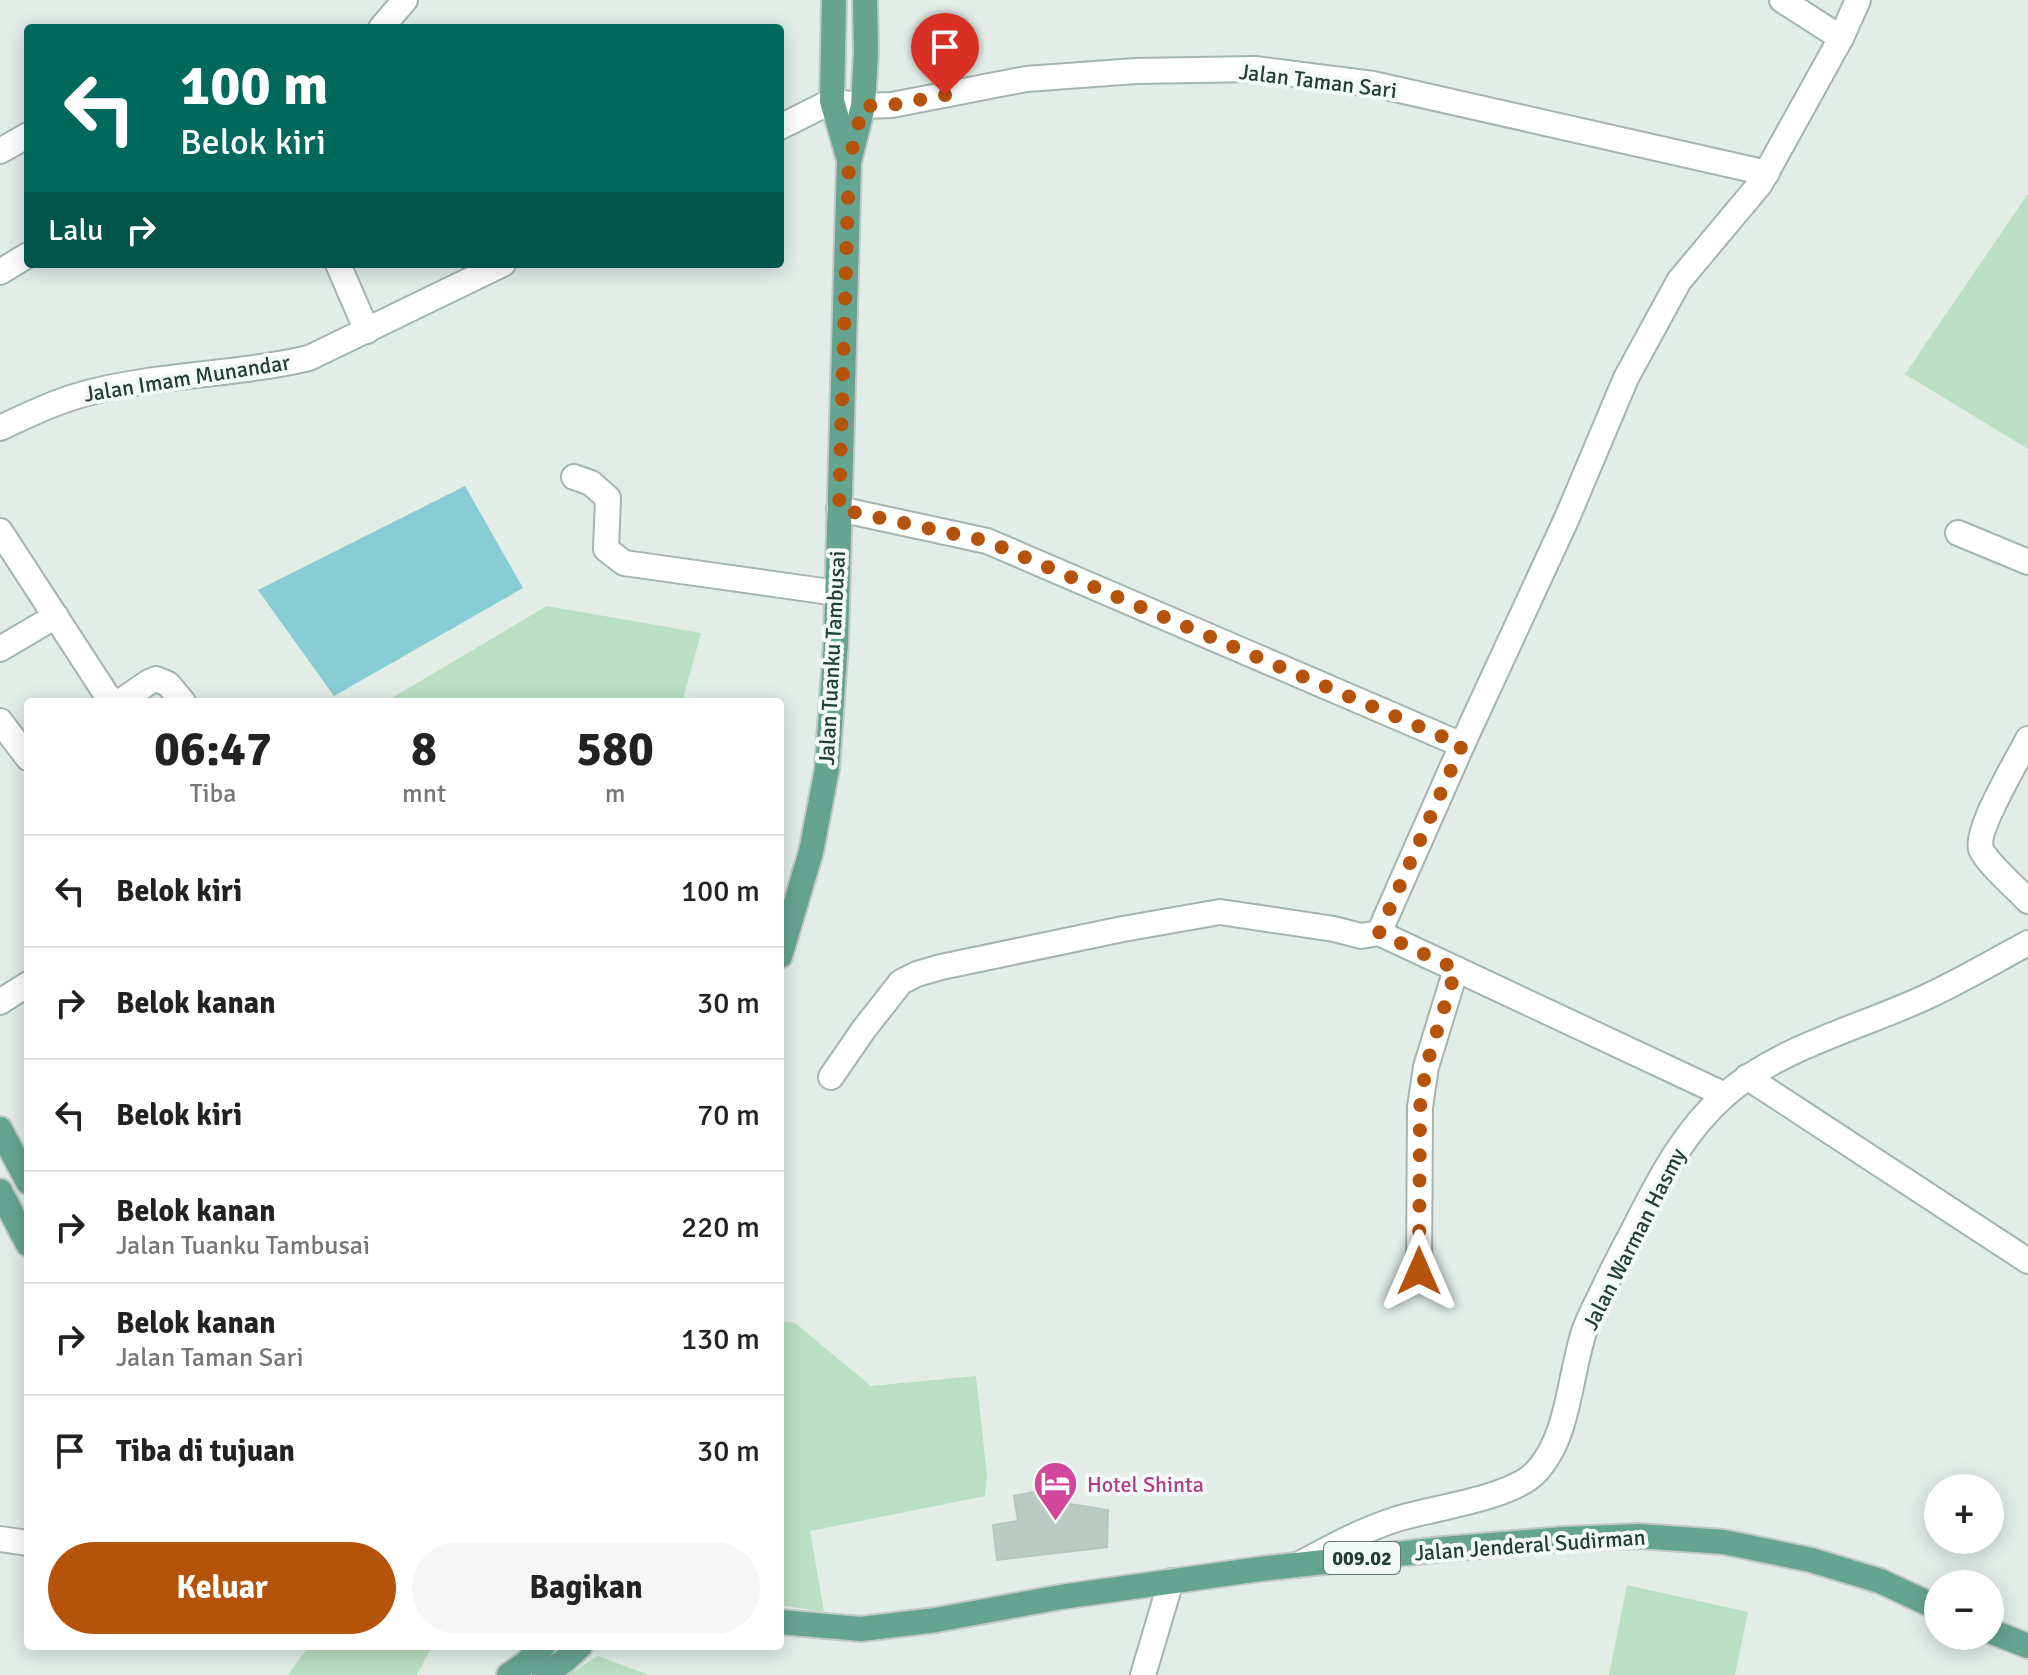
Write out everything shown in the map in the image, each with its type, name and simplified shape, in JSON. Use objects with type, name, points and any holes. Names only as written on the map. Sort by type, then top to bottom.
[{"type":"main road","name":"Jalan Tuanku Tambusai","points":[[834,0],[832,101],[849,162]]},
{"type":"main road","name":"Jalan Tuanku Tambusai","points":[[784,943],[811,852],[827,769],[836,642],[849,162],[863,106],[865,0]]},
{"type":"main road","points":[[0,1129],[24,1174]]},
{"type":"main road","points":[[0,1191],[24,1236]]},
{"type":"main road","name":"Jalan Jenderal Sudirman","points":[[784,1622],[861,1629],[936,1620],[1061,1597],[1298,1565],[1443,1549],[1639,1536],[1724,1542],[1811,1560],[1880,1581],[1924,1601]]},
{"type":"main road","points":[[2004,1637],[2028,1646]]},
{"type":"main road","points":[[509,1675],[539,1650]]},
{"type":"main road","points":[[544,1675],[576,1650]]},
{"type":"street","points":[[384,24],[405,0]]},
{"type":"street","points":[[1782,0],[1841,38]]},
{"type":"street","points":[[1379,933],[1567,518],[1626,378],[1679,281],[1767,173],[1841,38],[1858,0]]},
{"type":"street","name":"Jalan Taman Sari","points":[[863,106],[892,105],[1026,79],[1136,71],[1255,69],[1373,84],[1767,173]]},
{"type":"street","points":[[784,125],[832,101],[863,106]]},
{"type":"street","points":[[0,151],[24,137]]},
{"type":"street","points":[[0,272],[24,257]]},
{"type":"street","points":[[340,268],[367,331]]},
{"type":"street","name":"Jalan Imam Munandar","points":[[0,428],[89,392],[276,366],[309,358],[495,268]]},
{"type":"street","points":[[574,477],[591,483],[608,498],[606,549],[624,563],[837,593]]},
{"type":"street","points":[[839,509],[987,541],[1462,745]]},
{"type":"street","points":[[0,531],[110,698]]},
{"type":"street","points":[[1958,533],[2028,562]]},
{"type":"street","points":[[0,649],[56,616]]},
{"type":"street","points":[[126,698],[156,679],[168,684],[180,698]]},
{"type":"street","points":[[0,721],[24,753]]},
{"type":"street","points":[[2028,739],[1990,813],[1980,844],[1989,861],[2028,901]]},
{"type":"street","points":[[831,1077],[901,982],[917,974],[1123,929],[1220,912],[1361,936],[1379,933],[1725,1095]]},
{"type":"street","name":"Jalan Warman Hasmy","points":[[1298,1565],[1342,1541],[1395,1519],[1492,1494],[1532,1476],[1555,1441],[1584,1332],[1606,1282],[1662,1174],[1695,1125],[1747,1077],[1783,1057],[1927,997],[2028,943]]},
{"type":"street","points":[[1419,1271],[1420,1107],[1426,1067],[1456,969]]},
{"type":"street","points":[[0,1002],[24,987]]},
{"type":"street","points":[[1747,1077],[2028,1261]]},
{"type":"street","points":[[0,1539],[24,1542]]},
{"type":"street","points":[[1143,1675],[1171,1581]]},
{"type":"green space","points":[[2028,194],[2028,449],[1905,374]]},
{"type":"green space","points":[[547,606],[701,633],[683,698],[392,698]]},
{"type":"green space","points":[[784,1322],[795,1323],[871,1386],[976,1376],[987,1475],[985,1496],[810,1531],[824,1612],[784,1606]]},
{"type":"green space","points":[[1627,1585],[1748,1612],[1735,1675],[1609,1675]]},
{"type":"green space","points":[[306,1650],[430,1650],[417,1675],[288,1675]]},
{"type":"green space","points":[[598,1656],[649,1675],[568,1675]]},
{"type":"water","points":[[465,486],[523,588],[334,696],[258,590]]},
{"type":"building","name":"Hotel Shinta","points":[[1067,1486],[1070,1504],[1108,1510],[1107,1547],[997,1560],[993,1525],[1018,1521],[1014,1496]]},
{"type":"place","name":"Hotel Shinta","points":[[1056,1523]]},
{"type":"route","points":[[945,95],[892,105],[863,106],[849,162],[839,509],[987,541],[1462,745],[1379,933],[1456,969],[1426,1067],[1420,1107],[1419,1271]]}]
